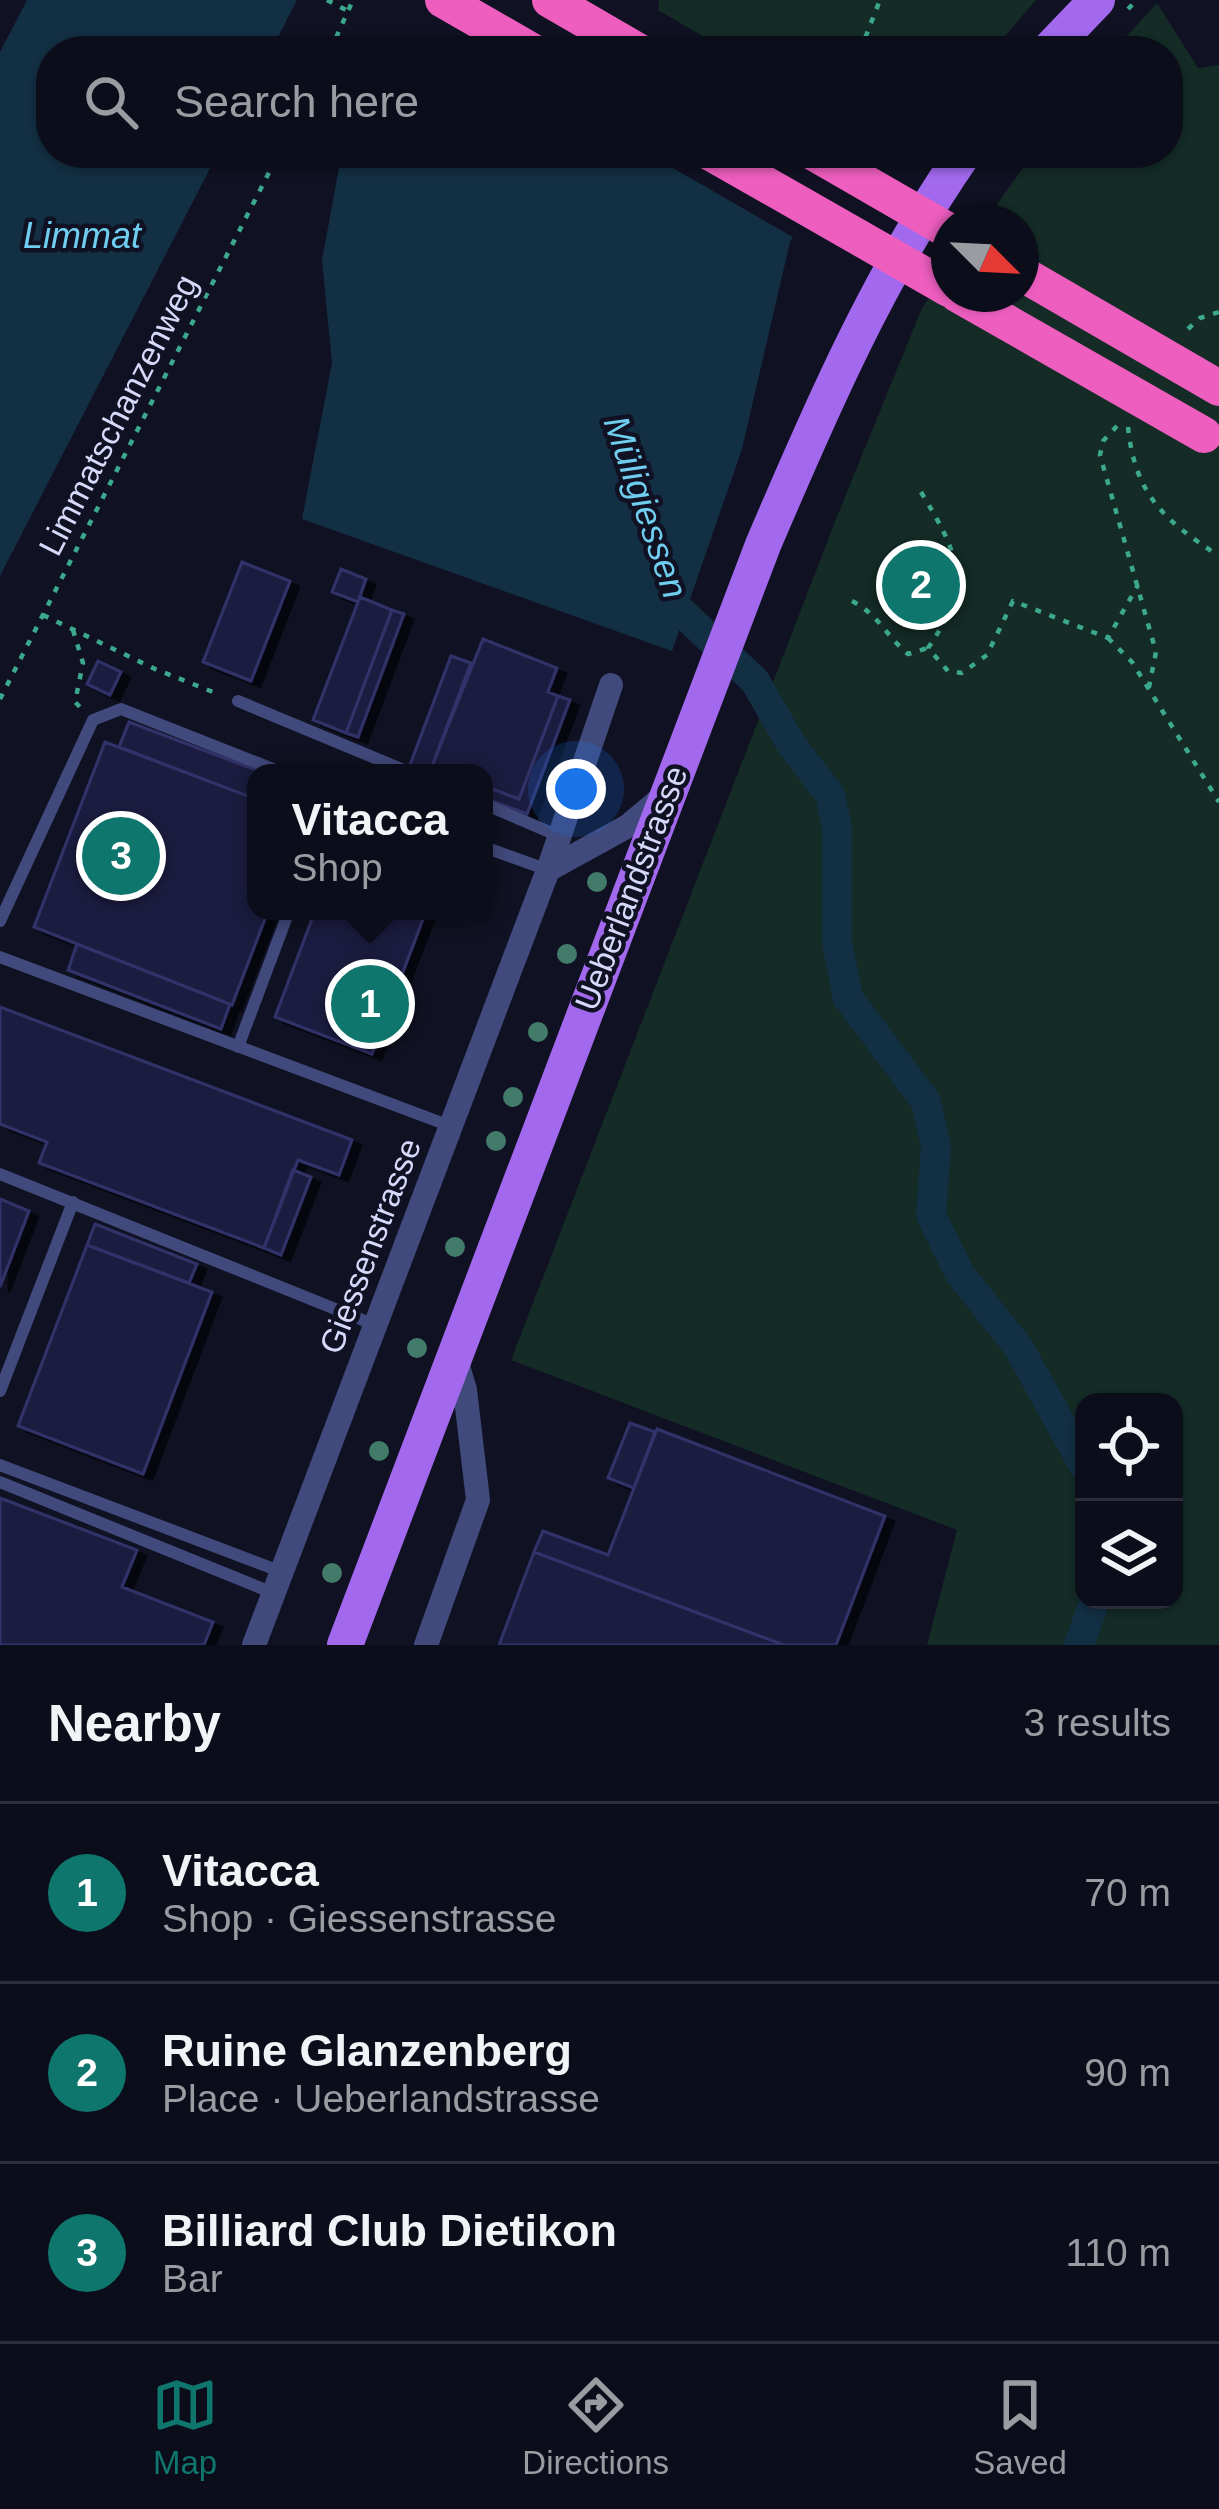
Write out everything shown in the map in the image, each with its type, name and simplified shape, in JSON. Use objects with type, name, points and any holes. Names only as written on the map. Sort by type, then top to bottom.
[{"type":"highway","points":[[443,0],[506,36]]},
{"type":"highway","points":[[550,0],[612,36]]},
{"type":"highway","points":[[737,168],[931,279]]},
{"type":"highway","points":[[840,168],[931,221]]},
{"type":"highway","points":[[1039,283],[1219,388]]},
{"type":"highway","points":[[988,312],[1212,440]]},
{"type":"main road","points":[[1062,36],[1097,0]]},
{"type":"main road","name":"Ueberlandstrasse","points":[[345,1645],[745,591],[839,366],[954,168]]},
{"type":"street","name":"Giessenstrasse","points":[[254,1645],[548,870],[610,686]]},
{"type":"street","points":[[548,870],[628,826],[667,793]]},
{"type":"street","points":[[426,1645],[474,1518],[478,1472],[455,1356]]},
{"type":"lane","points":[[238,701],[389,764]]},
{"type":"lane","points":[[0,921],[93,720],[121,709],[260,764]]},
{"type":"lane","points":[[493,808],[559,836]]},
{"type":"lane","points":[[493,850],[548,870]]},
{"type":"lane","points":[[238,1047],[286,920]]},
{"type":"lane","points":[[0,957],[450,1126]]},
{"type":"lane","points":[[0,1174],[375,1325]]},
{"type":"lane","points":[[0,1391],[73,1202]]},
{"type":"lane","points":[[0,1465],[277,1582]]},
{"type":"lane","points":[[0,1482],[277,1582]]},
{"type":"path","points":[[337,36],[353,0]]},
{"type":"path","points":[[866,36],[880,0]]},
{"type":"path","points":[[329,1],[348,10]]},
{"type":"path","name":"Limmatschanzenweg","points":[[0,699],[271,168]]},
{"type":"path","points":[[1148,687],[1156,652],[1100,455],[1110,430],[1127,420],[1141,487],[1183,532],[1219,556]]},
{"type":"path","points":[[852,601],[875,614],[893,642],[908,654],[928,648],[946,622],[959,580],[947,536],[921,492]]},
{"type":"path","points":[[1108,638],[1138,585]]},
{"type":"path","points":[[928,648],[948,671],[962,673],[988,655],[1013,601],[1108,638],[1132,662],[1219,802]]},
{"type":"path","points":[[43,615],[155,669],[238,701]]},
{"type":"path","points":[[73,630],[83,663],[75,702],[93,720]]},
{"type":"green space","points":[[659,0],[1036,0],[1005,36],[702,36],[658,10]]},
{"type":"green space","points":[[1157,3],[1178,36],[1127,36]]},
{"type":"green space","points":[[1183,44],[1198,68],[1219,65],[1219,1645],[927,1645],[957,1530],[511,1360],[922,308],[931,295],[931,312],[1039,312],[1039,204],[997,204],[1023,168],[1183,168]]},
{"type":"water","name":"Limmat","points":[[27,0],[297,0],[279,36],[36,36],[36,168],[210,168],[0,576],[0,52]]},
{"type":"water","points":[[339,168],[829,168],[790,242],[742,449],[672,651],[302,519],[332,363],[322,260]]},
{"type":"pier","points":[[382,0],[639,0],[702,36],[445,36]]},
{"type":"pier","points":[[673,168],[835,168],[798,240]]},
{"type":"building","points":[[242,562],[290,581],[251,681],[203,662]]},
{"type":"building","points":[[341,569],[366,579],[358,602],[332,592]]},
{"type":"building","points":[[360,597],[392,610],[346,733],[313,720]]},
{"type":"building","points":[[392,610],[404,614],[358,737],[346,733]]},
{"type":"building","points":[[483,639],[557,668],[548,692],[558,696],[519,799],[493,789],[493,764],[433,764]]},
{"type":"building","points":[[451,656],[471,663],[433,764],[410,764]]},
{"type":"building","points":[[98,661],[121,672],[110,695],[87,684]]},
{"type":"building","points":[[558,696],[570,700],[527,814],[493,801],[493,789],[519,799]]},
{"type":"building","points":[[129,722],[247,767],[247,796],[119,747]]},
{"type":"building","points":[[105,742],[247,796],[247,920],[265,920],[232,1005],[34,927]]},
{"type":"building","points":[[312,920],[423,920],[372,1054],[275,1017]]},
{"type":"building","points":[[77,944],[230,1004],[221,1029],[68,970]]},
{"type":"building","points":[[0,1007],[352,1140],[339,1175],[298,1160],[264,1248],[39,1163],[47,1142],[0,1124]]},
{"type":"building","points":[[293,1170],[311,1177],[281,1255],[264,1248]]},
{"type":"building","points":[[0,1199],[29,1211],[0,1287]]},
{"type":"building","points":[[95,1224],[197,1264],[189,1283],[87,1245]]},
{"type":"building","points":[[87,1245],[212,1292],[143,1474],[18,1426]]},
{"type":"building","points":[[630,1423],[655,1432],[634,1488],[608,1478]]},
{"type":"building","points":[[657,1429],[885,1516],[836,1645],[784,1645],[534,1552],[543,1531],[608,1555]]},
{"type":"building","points":[[0,1498],[137,1550],[122,1587],[213,1622],[204,1645],[0,1645]]},
{"type":"building","points":[[534,1552],[784,1645],[499,1645]]},
{"type":"waterway","name":"Müligiessen","points":[[666,585],[671,602],[755,681],[791,744],[830,795],[837,827],[837,942],[848,998],[926,1102],[936,1147],[931,1215],[960,1274],[1019,1348],[1075,1450]]},
{"type":"waterway","name":"Müligiessen","points":[[1079,1645],[1092,1609]]},
{"type":"place","name":"Ruine Glanzenberg","points":[[921,585]]},
{"type":"place","name":"Billiard Club Dietikon","points":[[121,856]]},
{"type":"place","name":"Vitacca","points":[[370,1004]]}]
